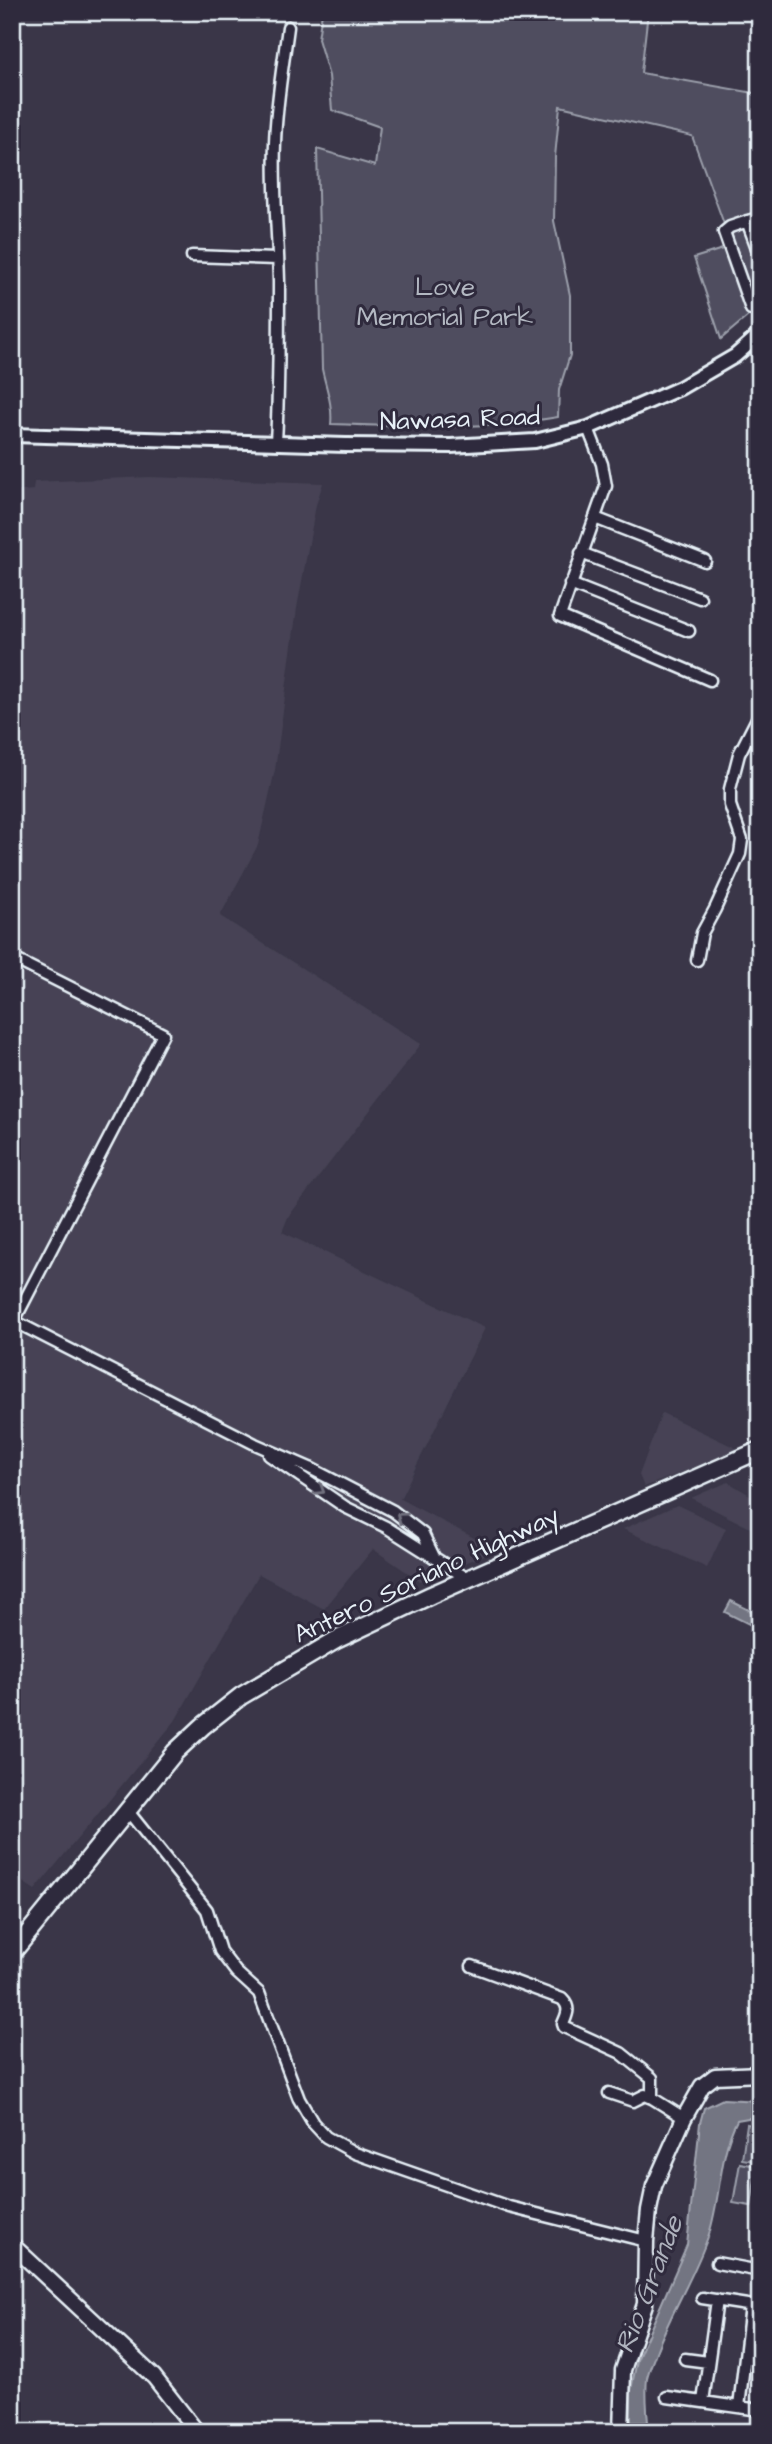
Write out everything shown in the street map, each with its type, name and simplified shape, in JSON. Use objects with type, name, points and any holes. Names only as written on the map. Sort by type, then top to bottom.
[{"type":"main road","name":"Antero Soriano Highway","points":[[12,1953],[175,1752],[241,1696],[336,1640],[760,1451]]},
{"type":"main road","points":[[621,2432],[623,2370],[645,2304],[646,2241],[654,2186],[696,2093],[711,2078],[760,2074]]},
{"type":"main road","points":[[12,2245],[131,2360],[188,2432]]},
{"type":"main road","points":[[12,2255],[154,2377],[197,2432]]},
{"type":"street","points":[[12,435],[276,442],[279,382],[275,143],[278,97],[288,27]]},
{"type":"street","points":[[751,309],[724,232],[730,227],[760,216]]},
{"type":"street","points":[[747,221],[760,256]]},
{"type":"street","points":[[192,256],[277,259]]},
{"type":"street","name":"Nawasa Road","points":[[276,442],[452,446],[535,441],[588,428],[680,388],[736,356],[760,334]]},
{"type":"street","points":[[588,428],[606,481],[559,616],[563,620],[710,680]]},
{"type":"street","points":[[595,518],[705,561]]},
{"type":"street","points":[[581,553],[700,598]]},
{"type":"street","points":[[570,584],[689,631]]},
{"type":"street","points":[[697,960],[702,933],[716,909],[740,854],[743,840],[730,805],[730,789],[739,754],[760,713]]},
{"type":"street","points":[[12,958],[163,1034],[13,1321],[393,1511],[422,1534],[434,1557]]},
{"type":"street","points":[[255,1444],[345,1507],[386,1527],[468,1579]]},
{"type":"street","points":[[127,1810],[207,1910],[220,1951],[236,1972],[259,1993],[299,2099],[313,2123],[326,2137],[355,2153],[509,2207],[646,2241]]},
{"type":"street","points":[[472,1966],[562,1999],[568,2004],[564,2027],[621,2053],[632,2061],[652,2078],[652,2098]]},
{"type":"street","points":[[609,2093],[633,2101],[645,2095],[684,2118]]},
{"type":"street","points":[[717,2263],[759,2270],[760,2251]]},
{"type":"street","points":[[702,2298],[756,2306],[739,2407]]},
{"type":"street","points":[[702,2402],[717,2300]]},
{"type":"street","points":[[685,2359],[708,2362]]},
{"type":"street","points":[[667,2398],[760,2410]]},
{"type":"shaded area","points":[[150,477],[323,483],[316,505],[297,608],[275,770],[258,845],[220,916],[421,1044],[288,1217],[282,1232],[485,1328],[400,1499],[497,1550],[420,1581],[373,1549],[324,1609],[259,1574],[175,1721],[35,1890],[12,1875],[12,492],[33,490],[34,482]]},
{"type":"shaded area","points":[[662,1413],[740,1450],[644,1487],[639,1475]]},
{"type":"shaded area","points":[[728,1482],[760,1501],[760,1533],[691,1498]]},
{"type":"shaded area","points":[[677,1505],[726,1528],[707,1568],[623,1529]]},
{"type":"green space","name":"Love Memorial Park","points":[[322,12],[648,12],[641,73],[760,94],[760,306],[721,339],[694,258],[732,246],[692,136],[560,106],[555,157],[554,221],[570,295],[570,355],[559,390],[558,417],[473,426],[331,424],[330,403],[322,369],[317,149],[375,166],[380,127],[332,110],[329,76],[318,39]]},
{"type":"green space","points":[[747,2124],[760,2127],[760,2162],[742,2159]]},
{"type":"green space","points":[[740,2163],[757,2166],[751,2206],[733,2203]]},
{"type":"water","points":[[731,1601],[759,1615],[753,1626],[725,1612]]},
{"type":"water","points":[[723,2099],[760,2101],[760,2116],[737,2120],[731,2133],[709,2234],[662,2337],[648,2375],[646,2398],[649,2432],[631,2432],[631,2390],[637,2360],[687,2245],[700,2123],[704,2108]]},
{"type":"water label","name":"Rio Grande","points":[[648,2284]]}]
